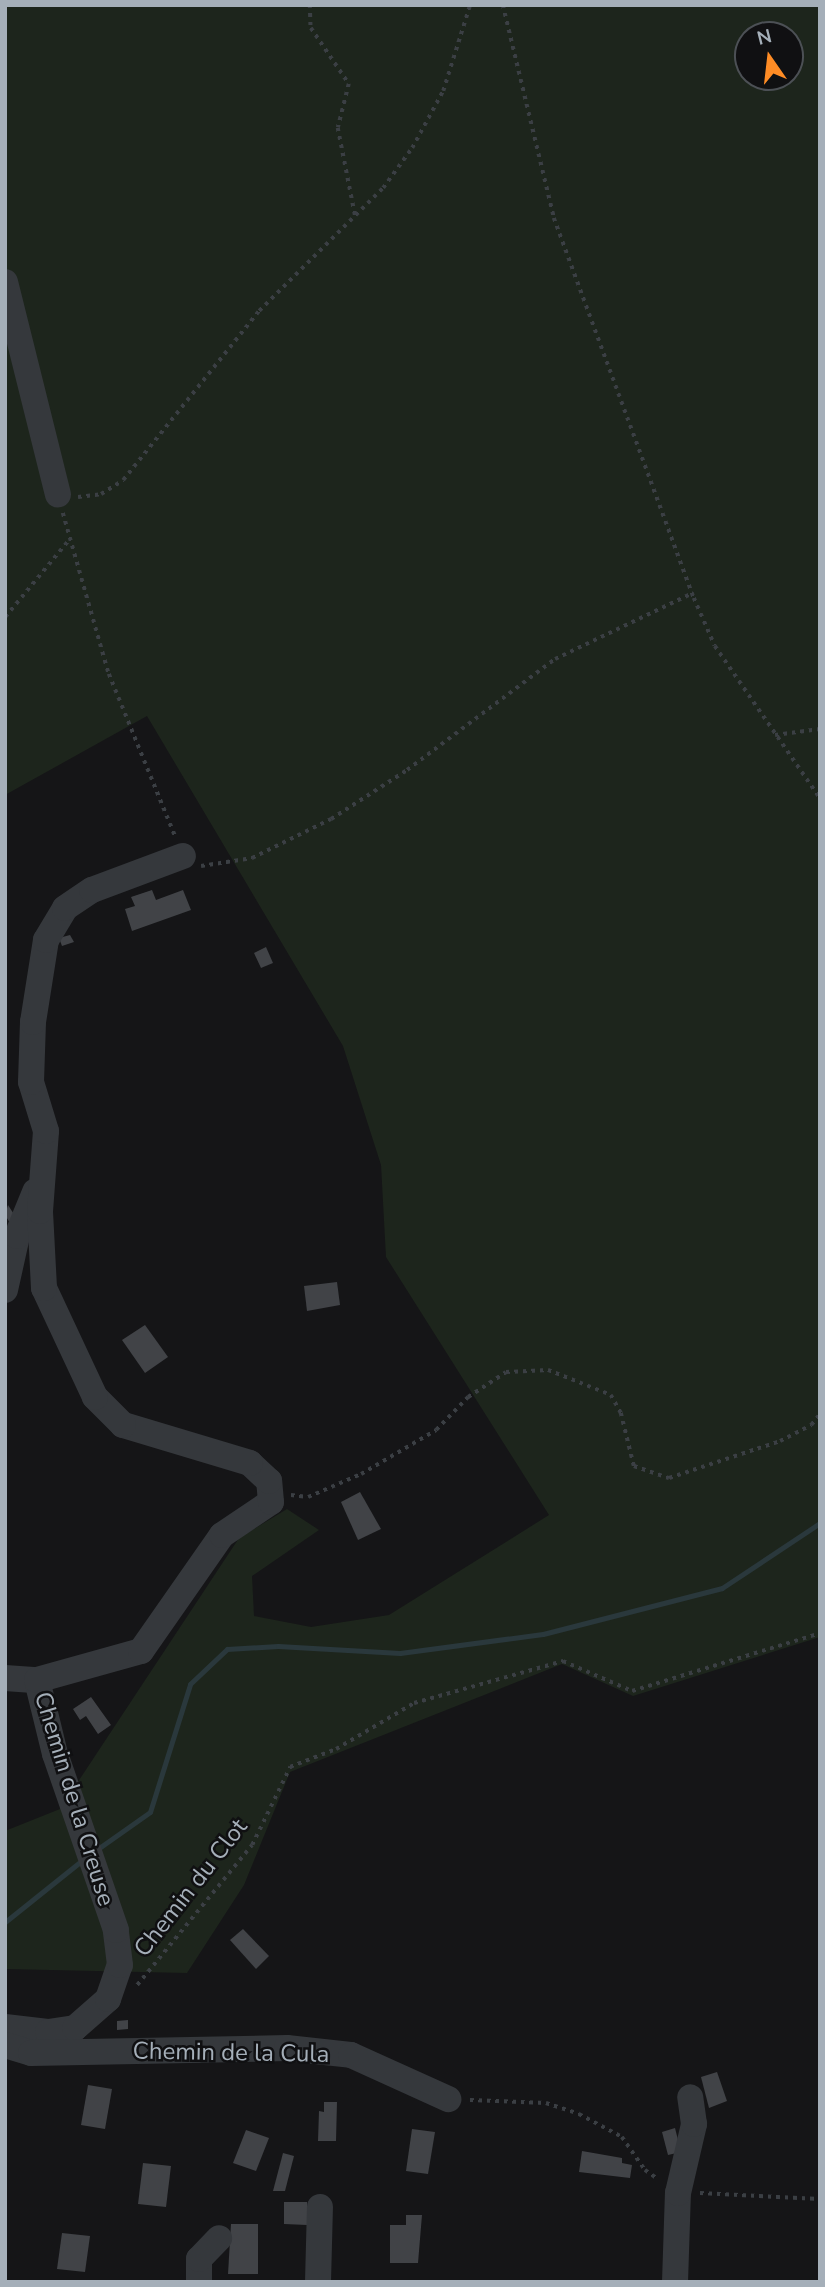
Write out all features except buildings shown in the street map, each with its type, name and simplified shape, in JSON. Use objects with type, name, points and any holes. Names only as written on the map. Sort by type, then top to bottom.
[{"type":"street","points":[[5,282],[58,494]]},
{"type":"street","points":[[183,856],[92,890],[65,908],[46,940],[33,1021],[31,1082],[46,1131],[43,1171],[44,1288],[95,1397],[123,1425],[250,1464],[269,1481],[270,1493]]},
{"type":"street","points":[[5,1290],[17,1237],[43,1171]]},
{"type":"street","name":"Chemin de la Creuse","points":[[5,2027],[48,2032],[75,2028],[108,1999],[120,1965],[116,1930],[55,1754],[37,1680],[141,1651],[222,1535],[271,1502],[270,1493]]},
{"type":"street","points":[[5,1678],[37,1680]]},
{"type":"street","name":"Chemin de la Cula","points":[[5,2045],[31,2053],[287,2049],[351,2055],[449,2099]]},
{"type":"street","points":[[676,2282],[678,2193],[694,2124],[690,2097]]},
{"type":"street","points":[[318,2282],[320,2207]]},
{"type":"street","points":[[199,2282],[199,2259],[219,2238]]},
{"type":"path","points":[[310,5],[312,28],[349,84],[338,128],[355,215]]},
{"type":"path","points":[[470,5],[443,91],[418,137],[383,188],[259,311],[123,480],[85,498],[58,494],[109,674],[183,856],[199,866],[233,863],[286,842],[407,770],[555,659],[694,595]]},
{"type":"path","points":[[503,5],[554,218],[694,595],[715,646],[820,798]]},
{"type":"path","points":[[5,617],[69,540]]},
{"type":"path","points":[[775,735],[820,729]]},
{"type":"path","points":[[270,1493],[307,1497],[361,1474],[436,1430],[468,1397],[506,1372],[548,1370],[611,1395],[621,1413],[634,1466],[668,1478],[780,1441],[811,1425],[820,1414]]},
{"type":"path","name":"Chemin du Clot","points":[[136,1988],[252,1845],[290,1767],[336,1749],[414,1703],[563,1661],[632,1691],[820,1633]]},
{"type":"path","points":[[449,2099],[546,2103],[579,2113],[622,2137],[645,2170],[678,2193],[793,2194],[820,2199]]},
{"type":"shaded area","points":[[820,5],[820,1637],[633,1696],[562,1664],[290,1772],[244,1885],[187,1973],[5,1969],[5,1831],[60,1809],[239,1538],[287,1509],[319,1530],[252,1576],[254,1616],[311,1627],[389,1615],[549,1515],[386,1257],[381,1165],[343,1046],[147,716],[5,795],[5,6]]},
{"type":"waterway","points":[[99,1848],[150,1812],[190,1684],[227,1649],[278,1646],[400,1653],[543,1634],[722,1588],[820,1523]]},
{"type":"waterway","points":[[5,1922],[80,1862]]}]
